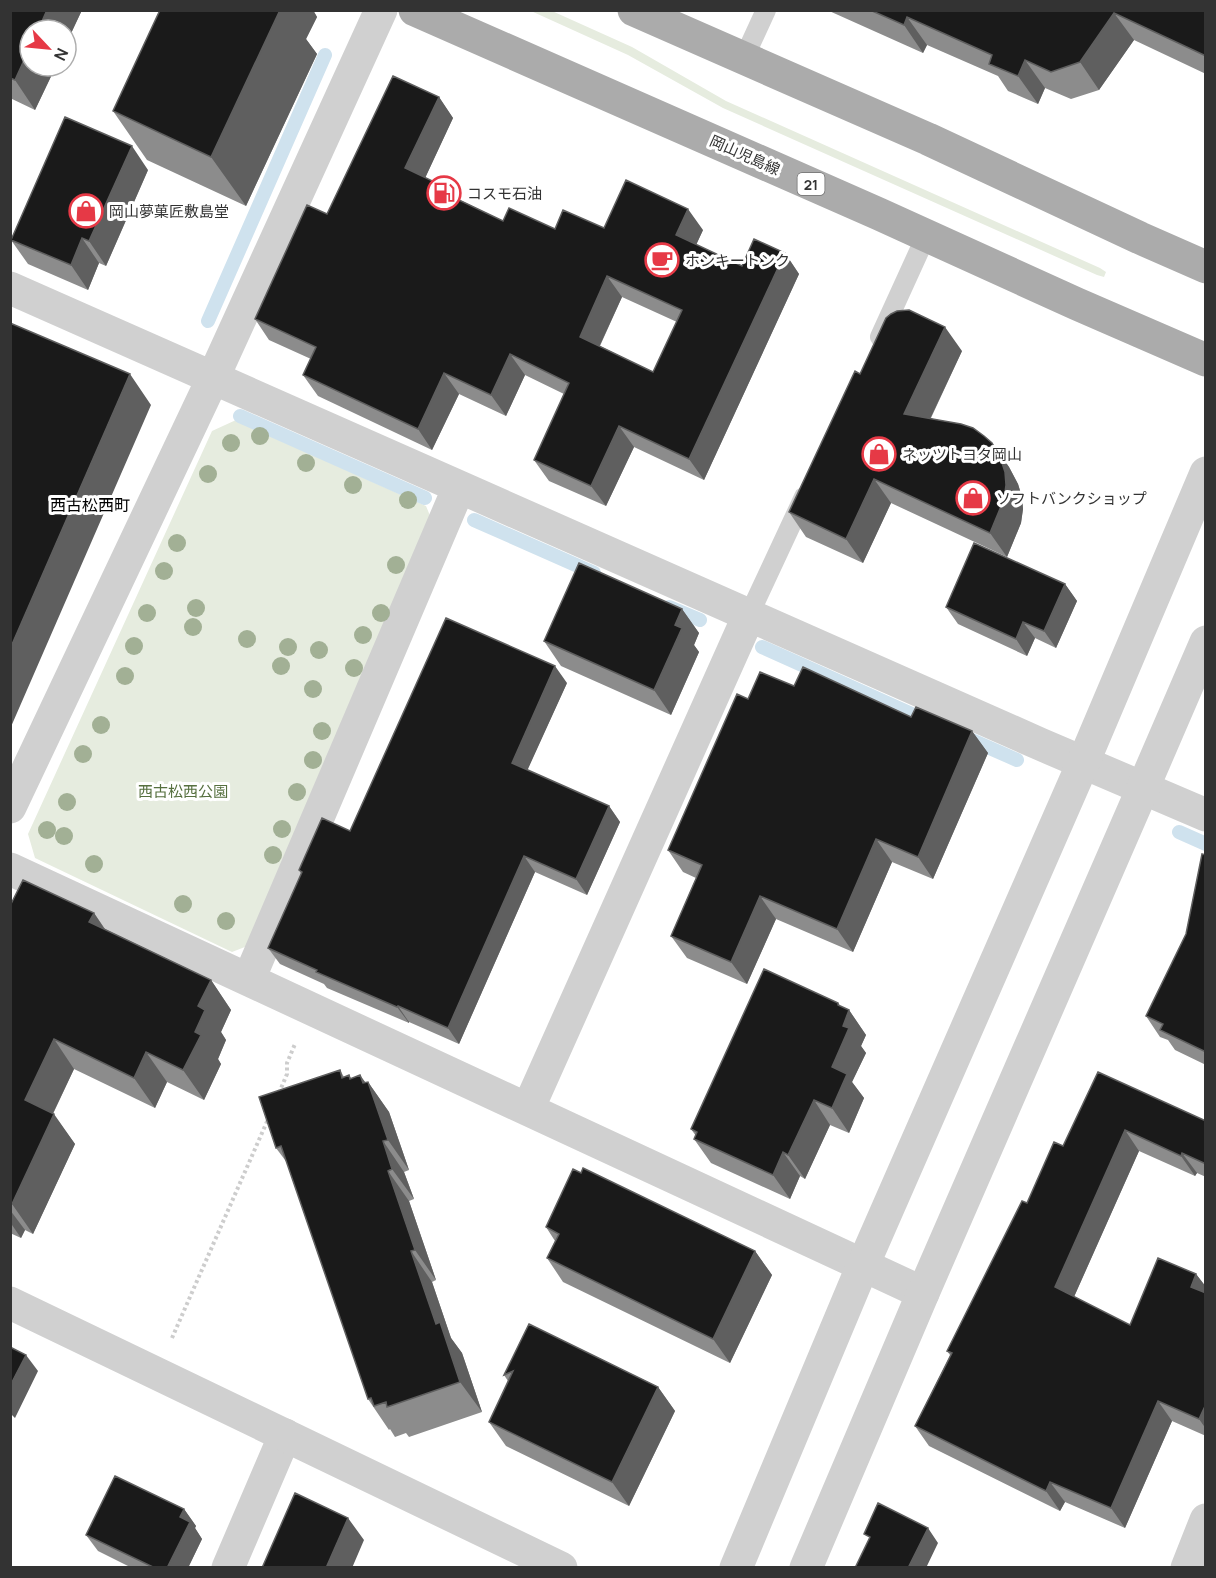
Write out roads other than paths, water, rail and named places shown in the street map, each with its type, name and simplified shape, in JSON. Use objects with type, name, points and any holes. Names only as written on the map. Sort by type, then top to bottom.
[{"type":"main road","name":"岡山児島線","points":[[415,10],[1206,360]]},
{"type":"main road","points":[[634,10],[928,139],[1206,267]]},
{"type":"street","points":[[10,807],[213,378],[381,10]]},
{"type":"street","points":[[10,288],[1083,763],[1206,815]]},
{"type":"street","points":[[736,1568],[863,1265],[1083,763],[1206,473]]},
{"type":"street","points":[[249,980],[459,487]]},
{"type":"street","points":[[528,1109],[749,615]]},
{"type":"street","points":[[806,1568],[1206,642]]},
{"type":"street","points":[[10,869],[923,1293]]},
{"type":"street","points":[[10,1303],[561,1568]]},
{"type":"street","points":[[228,1568],[285,1435]]},
{"type":"street","points":[[1187,1568],[1206,1520]]},
{"type":"lane","points":[[744,58],[766,10]]},
{"type":"lane","points":[[870,358],[926,236]]},
{"type":"lane","points":[[749,615],[814,476]]},
{"type":"waterway","points":[[208,321],[325,55]]},
{"type":"waterway","points":[[240,416],[425,498]]},
{"type":"waterway","points":[[474,520],[594,573]]},
{"type":"waterway","points":[[669,607],[700,620]]},
{"type":"waterway","points":[[762,647],[927,721]]},
{"type":"waterway","points":[[967,738],[1017,760]]},
{"type":"waterway","points":[[1179,832],[1206,844]]},
{"type":"place","name":"コスモ石油","points":[[444,193]]},
{"type":"place","name":"岡山夢菓匠敷島堂","points":[[86,211]]},
{"type":"place","name":"ホンキートンク","points":[[662,260]]},
{"type":"place","name":"ネッツトヨタ岡山","points":[[879,454]]},
{"type":"place","name":"ソフトバンクショップ","points":[[973,498]]},
{"type":"district","name":"西古松西町","points":[[90,505]]},
{"type":"park label","name":"西古松西公園","points":[[183,791]]}]
